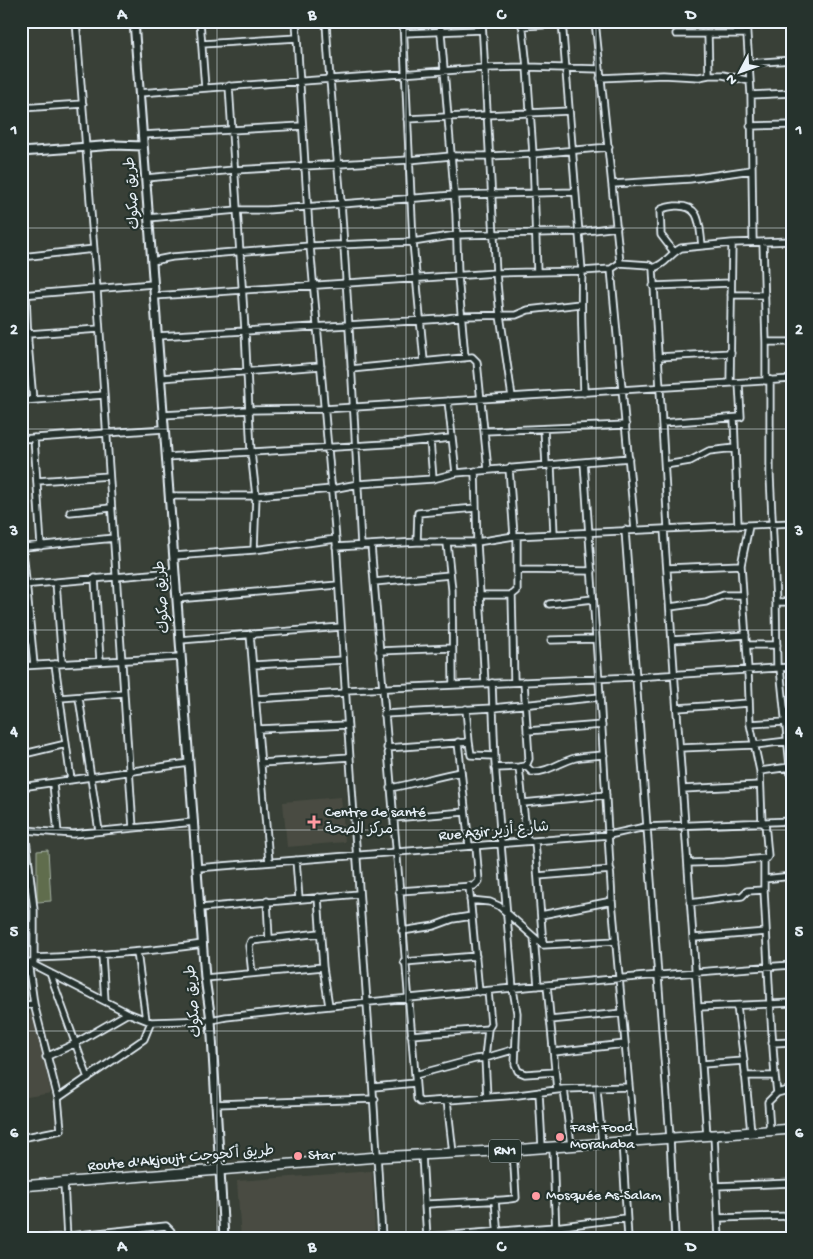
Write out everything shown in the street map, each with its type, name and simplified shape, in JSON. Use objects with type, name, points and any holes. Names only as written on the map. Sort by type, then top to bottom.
[{"type":"highway","name":"Route d'Akjoujt طريق أكجوجت","points":[[21,1186],[378,1157],[513,1150],[792,1129]]},
{"type":"street","points":[[76,21],[97,289],[133,828]]},
{"type":"street","name":"طريق صكوك","points":[[134,21],[174,572],[205,978],[210,1020],[224,1238]]},
{"type":"street","points":[[200,21],[205,88]]},
{"type":"street","points":[[296,21],[310,246],[336,539],[356,855],[375,1099],[382,1238]]},
{"type":"street","points":[[326,21],[329,79],[344,244],[361,546]]},
{"type":"street","points":[[403,21],[412,242],[424,361]]},
{"type":"street","points":[[440,21],[465,358]]},
{"type":"street","points":[[482,21],[496,273],[512,397]]},
{"type":"street","points":[[746,21],[751,95],[752,242]]},
{"type":"street","points":[[562,22],[567,68],[574,192],[582,271],[580,304],[583,331],[584,393]]},
{"type":"street","points":[[537,272],[531,113],[522,24],[595,22],[620,264]]},
{"type":"street","points":[[404,33],[482,30]]},
{"type":"street","points":[[676,34],[747,34]]},
{"type":"street","points":[[708,34],[710,74]]},
{"type":"street","points":[[202,44],[297,38]]},
{"type":"street","points":[[749,63],[792,60]]},
{"type":"street","points":[[139,93],[484,68],[527,67],[600,70]]},
{"type":"street","points":[[600,78],[664,75],[699,76],[710,74],[750,81]]},
{"type":"street","points":[[229,86],[250,410],[251,452],[256,496],[254,550]]},
{"type":"street","points":[[751,95],[792,93]]},
{"type":"street","points":[[21,108],[83,104]]},
{"type":"street","points":[[407,119],[570,111]]},
{"type":"street","points":[[750,126],[792,125]]},
{"type":"street","points":[[142,135],[302,126]]},
{"type":"street","points":[[21,152],[115,145],[143,146]]},
{"type":"street","points":[[146,178],[234,170],[306,167],[451,156],[533,154],[609,147]]},
{"type":"street","points":[[613,184],[690,178],[751,170]]},
{"type":"street","points":[[148,218],[237,210],[267,210],[454,196],[574,192]]},
{"type":"street","points":[[674,252],[661,235],[659,214],[660,210],[664,207],[680,206],[695,211],[698,217],[702,245]]},
{"type":"street","points":[[152,261],[172,257],[310,246],[412,242],[456,235],[578,232],[617,226]]},
{"type":"street","points":[[21,235],[22,257],[94,250]]},
{"type":"street","points":[[154,296],[496,273],[582,271],[611,269],[620,264],[649,265],[653,268],[661,266],[680,248],[732,243],[792,241]]},
{"type":"street","points":[[763,242],[778,668],[787,726],[792,785]]},
{"type":"street","points":[[730,383],[732,243]]},
{"type":"street","points":[[653,268],[666,465],[667,568],[674,674],[702,1064],[716,1186],[719,1238]]},
{"type":"street","points":[[611,269],[635,530]]},
{"type":"street","points":[[653,286],[730,283]]},
{"type":"street","points":[[33,400],[24,295],[153,284]]},
{"type":"street","points":[[731,295],[765,295]]},
{"type":"street","points":[[157,336],[318,327],[461,316],[516,315],[528,310],[580,304]]},
{"type":"street","points":[[28,334],[99,329]]},
{"type":"street","points":[[766,342],[792,342]]},
{"type":"street","points":[[658,357],[731,352]]},
{"type":"street","points":[[351,368],[472,357],[477,362],[488,470]]},
{"type":"street","points":[[160,378],[321,366]]},
{"type":"street","points":[[163,415],[250,410],[324,409],[792,379]]},
{"type":"street","points":[[662,423],[739,418],[742,415],[739,382]]},
{"type":"street","points":[[21,401],[104,395]]},
{"type":"street","points":[[448,401],[456,473]]},
{"type":"street","points":[[734,418],[738,526]]},
{"type":"street","points":[[484,431],[626,425]]},
{"type":"street","points":[[21,439],[164,428]]},
{"type":"street","points":[[544,429],[554,534]]},
{"type":"street","points":[[34,438],[41,546]]},
{"type":"street","points":[[166,457],[451,438]]},
{"type":"street","points":[[430,440],[433,479]]},
{"type":"street","points":[[666,465],[690,461],[708,452],[735,448]]},
{"type":"street","points":[[169,496],[256,496],[332,489],[358,484],[433,479],[456,473],[475,471],[629,458]]},
{"type":"street","points":[[584,462],[612,901],[634,1140]]},
{"type":"street","points":[[480,595],[512,594],[518,588],[516,536],[509,468]]},
{"type":"street","points":[[475,471],[480,595],[488,684],[493,708],[494,756],[513,988],[517,1013],[515,1064],[518,1071],[525,1074],[555,1072]]},
{"type":"street","points":[[37,481],[109,476]]},
{"type":"street","points":[[70,512],[111,508]]},
{"type":"street","points":[[417,542],[418,513],[476,508]]},
{"type":"street","points":[[336,547],[417,542],[477,542],[516,536],[792,523]]},
{"type":"street","points":[[688,863],[764,859],[768,856],[760,771],[750,724],[741,565],[749,526]]},
{"type":"street","points":[[625,530],[670,1138],[675,1238]]},
{"type":"street","points":[[34,665],[24,585],[23,550],[41,546],[114,538]]},
{"type":"street","points":[[174,556],[254,550],[336,539]]},
{"type":"street","points":[[447,543],[450,575],[453,685]]},
{"type":"street","points":[[371,545],[404,962],[417,1099],[420,1102],[564,1089],[628,1087]]},
{"type":"street","points":[[667,568],[741,565]]},
{"type":"street","points":[[518,570],[592,572]]},
{"type":"street","points":[[24,585],[174,572]]},
{"type":"street","points":[[374,582],[450,575]]},
{"type":"street","points":[[95,578],[100,661]]},
{"type":"street","points":[[56,582],[62,663]]},
{"type":"street","points":[[177,599],[338,585]]},
{"type":"street","points":[[512,594],[514,682]]},
{"type":"street","points":[[670,607],[706,602],[724,594],[743,595]]},
{"type":"street","points":[[549,604],[594,599]]},
{"type":"street","points":[[776,602],[792,602]]},
{"type":"street","points":[[180,640],[341,627]]},
{"type":"street","points":[[250,634],[269,862]]},
{"type":"street","points":[[672,640],[746,635]]},
{"type":"street","points":[[551,640],[596,639]]},
{"type":"street","points":[[747,645],[777,645]]},
{"type":"street","points":[[379,651],[452,648]]},
{"type":"street","points":[[21,666],[181,657]]},
{"type":"street","points":[[253,666],[343,660]]},
{"type":"street","points":[[54,664],[71,780]]},
{"type":"street","points":[[256,699],[382,688],[636,677],[792,667]]},
{"type":"street","points":[[524,682],[529,759],[526,766]]},
{"type":"street","points":[[60,698],[124,693]]},
{"type":"street","points":[[384,714],[493,708],[600,696]]},
{"type":"street","points":[[79,698],[99,831]]},
{"type":"street","points":[[677,708],[749,703]]},
{"type":"street","points":[[466,709],[471,755],[494,756]]},
{"type":"street","points":[[750,724],[787,726]]},
{"type":"street","points":[[258,729],[348,725]]},
{"type":"street","points":[[528,731],[602,725]]},
{"type":"street","points":[[680,748],[755,745],[787,741]]},
{"type":"street","points":[[458,742],[469,846]]},
{"type":"street","points":[[387,748],[469,742]]},
{"type":"street","points":[[21,756],[66,744]]},
{"type":"street","points":[[526,766],[532,772],[539,772],[574,758],[604,755]]},
{"type":"street","points":[[261,762],[350,757]]},
{"type":"street","points":[[21,764],[23,787],[189,763]]},
{"type":"street","points":[[495,768],[526,766]]},
{"type":"street","points":[[518,767],[527,842]]},
{"type":"street","points":[[760,771],[790,767]]},
{"type":"street","points":[[390,788],[461,772]]},
{"type":"street","points":[[52,784],[58,833]]},
{"type":"street","points":[[683,789],[760,785]]},
{"type":"street","points":[[523,804],[606,794]]},
{"type":"street","points":[[393,818],[465,812]]},
{"type":"street","name":"Rue Azir شارع أزير","points":[[197,868],[609,835],[646,827],[764,823],[792,820]]},
{"type":"street","points":[[34,962],[34,910],[23,831],[73,834],[194,822]]},
{"type":"street","points":[[535,841],[543,946]]},
{"type":"street","points":[[399,891],[477,884],[479,881],[476,846]]},
{"type":"street","points":[[764,859],[772,1043],[777,1093]]},
{"type":"street","points":[[296,860],[299,899]]},
{"type":"street","points":[[538,876],[611,870]]},
{"type":"street","points":[[764,879],[792,876]]},
{"type":"street","points":[[21,884],[31,883]]},
{"type":"street","points":[[469,886],[479,992]]},
{"type":"street","points":[[690,903],[742,896],[747,891],[764,890]]},
{"type":"street","points":[[200,908],[359,894]]},
{"type":"street","points":[[318,897],[323,967],[329,1006]]},
{"type":"street","points":[[470,900],[490,902],[507,912],[543,946],[616,941]]},
{"type":"street","points":[[267,901],[269,939]]},
{"type":"street","points":[[541,915],[612,901]]},
{"type":"street","points":[[402,931],[434,926],[453,919],[472,916]]},
{"type":"street","points":[[694,938],[766,932]]},
{"type":"street","points":[[252,974],[250,943],[253,940],[320,933]]},
{"type":"street","points":[[534,937],[538,986]]},
{"type":"street","points":[[21,1138],[61,1130],[58,1098],[24,962],[203,944]]},
{"type":"street","points":[[58,1098],[144,1040],[148,1021],[137,952]]},
{"type":"street","points":[[102,955],[105,1001]]},
{"type":"street","points":[[404,962],[476,956]]},
{"type":"street","points":[[34,962],[50,973],[128,1013],[148,1021],[210,1020],[407,998],[792,964]]},
{"type":"street","points":[[205,978],[323,967]]},
{"type":"street","points":[[50,973],[88,1078]]},
{"type":"street","points":[[547,985],[557,1090]]},
{"type":"street","points":[[487,1097],[485,1058],[488,1029],[491,1024],[488,991]]},
{"type":"street","points":[[698,1007],[792,1003]]},
{"type":"street","points":[[21,1006],[34,1004]]},
{"type":"street","points":[[737,1006],[751,1132]]},
{"type":"street","points":[[46,1056],[76,1043],[128,1013]]},
{"type":"street","points":[[550,1020],[623,1013]]},
{"type":"street","points":[[411,1035],[488,1029]]},
{"type":"street","points":[[772,1043],[792,1042]]},
{"type":"street","points":[[554,1052],[625,1044]]},
{"type":"street","points":[[415,1075],[516,1049]]},
{"type":"street","points":[[702,1064],[744,1061]]},
{"type":"street","points":[[745,1076],[774,1076]]},
{"type":"street","points":[[374,1087],[416,1083]]},
{"type":"street","points":[[564,1089],[571,1145]]},
{"type":"street","points":[[596,1089],[602,1143]]},
{"type":"street","points":[[770,1131],[768,1102],[777,1093],[792,1089]]},
{"type":"street","points":[[538,1092],[542,1147]]},
{"type":"street","points":[[215,1104],[375,1099]]},
{"type":"street","points":[[447,1100],[453,1154]]},
{"type":"street","points":[[622,1141],[628,1238]]},
{"type":"street","points":[[553,1147],[556,1238]]},
{"type":"street","points":[[424,1204],[495,1200],[512,1201],[516,1198],[513,1150]]},
{"type":"street","points":[[422,1155],[426,1237],[498,1234],[626,1218]]},
{"type":"street","points":[[64,1183],[67,1237]]},
{"type":"street","points":[[716,1186],[792,1183]]},
{"type":"street","points":[[495,1200],[498,1234]]},
{"type":"street","points":[[718,1218],[792,1216],[792,1238]]},
{"type":"street","points":[[49,1238],[166,1226],[171,1230],[171,1238]]},
{"type":"shaded area","name":"Centre de santé مركز الصحة","points":[[341,797],[345,842],[287,847],[283,802]]},
{"type":"shaded area","points":[[33,1013],[51,1093],[21,1098],[21,1016]]},
{"type":"shaded area","points":[[372,1171],[375,1238],[241,1238],[237,1181]]},
{"type":"green space","points":[[48,850],[51,901],[37,902],[37,851]]},
{"type":"place","name":"Centre de santé مركز الصحة","points":[[314,822]]},
{"type":"place","name":"Fast Food Morahaba","points":[[560,1137]]},
{"type":"place","name":"Star","points":[[298,1156]]},
{"type":"place","name":"Mosquée As-Salam","points":[[536,1196]]}]
